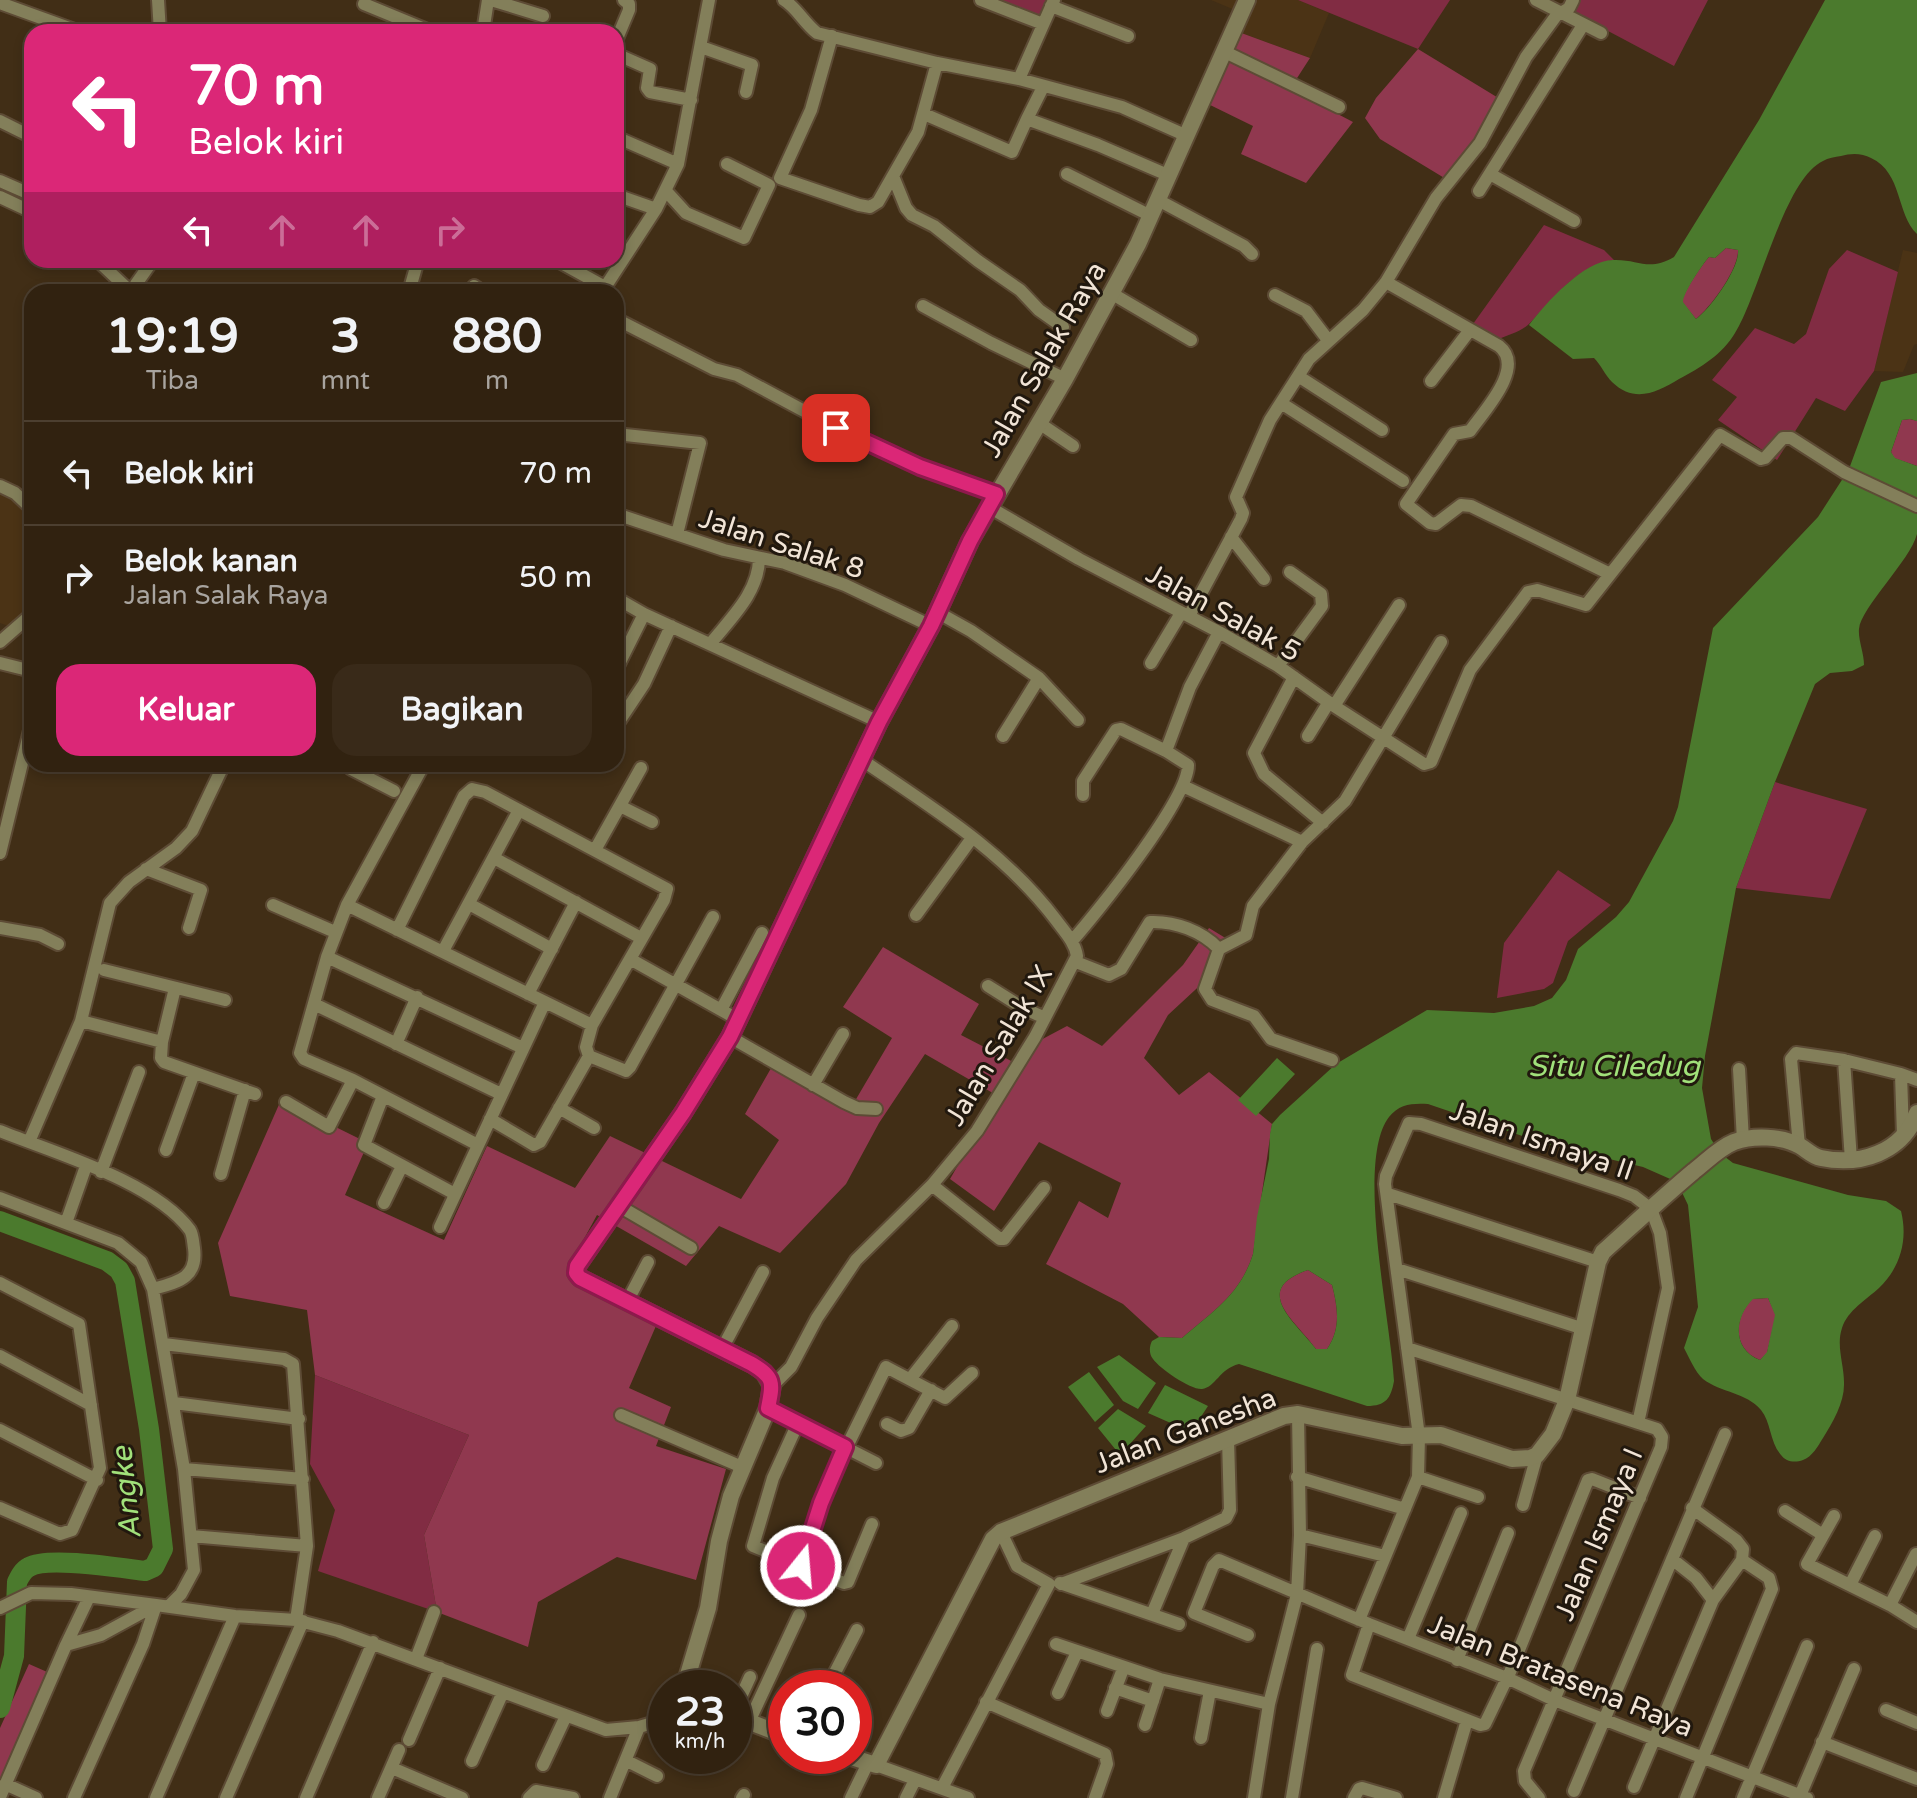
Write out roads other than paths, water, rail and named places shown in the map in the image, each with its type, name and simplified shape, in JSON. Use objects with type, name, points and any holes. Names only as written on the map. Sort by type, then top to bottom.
[{"type":"street","points":[[158,0],[160,24]]},
{"type":"street","points":[[485,24],[490,0],[543,16]]},
{"type":"street","points":[[623,24],[629,10],[629,4],[624,0]]},
{"type":"street","points":[[624,259],[656,209],[678,164],[709,0]]},
{"type":"street","points":[[784,0],[817,33],[937,63],[1019,79],[1122,107],[1187,136]]},
{"type":"street","points":[[981,0],[1043,24]]},
{"type":"street","name":"Jalan Salak Raya","points":[[772,1386],[764,1372],[580,1278],[576,1273],[683,1113],[739,1020],[879,722],[992,500],[1065,379],[1151,216],[1247,0]]},
{"type":"street","points":[[1536,0],[1601,33]]},
{"type":"street","points":[[1151,663],[1185,614],[1231,537],[1243,513],[1236,497],[1270,420],[1298,376],[1309,359],[1363,310],[1386,282],[1436,198],[1480,143],[1520,67],[1556,16],[1569,8],[1573,0]]},
{"type":"street","points":[[0,3],[58,24]]},
{"type":"street","points":[[1019,79],[1053,3],[1128,36]]},
{"type":"street","points":[[364,4],[413,24]]},
{"type":"street","points":[[1479,191],[1583,25]]},
{"type":"street","points":[[832,36],[811,110],[780,178],[806,189],[870,207],[878,202],[911,146],[924,114],[937,63]]},
{"type":"street","points":[[701,47],[752,65],[746,92]]},
{"type":"street","points":[[1223,51],[1339,107]]},
{"type":"street","points":[[624,58],[650,69],[647,88],[650,92],[691,100]]},
{"type":"street","points":[[924,114],[1012,152],[1043,87]]},
{"type":"street","points":[[1027,119],[1170,176]]},
{"type":"street","points":[[0,121],[24,133]]},
{"type":"street","points":[[624,140],[678,164]]},
{"type":"street","points":[[666,191],[680,207],[690,206],[747,230],[769,185],[727,164]]},
{"type":"street","points":[[1067,174],[1151,216]]},
{"type":"street","points":[[1490,174],[1574,221]]},
{"type":"street","points":[[893,176],[912,215],[934,226],[1020,290],[1039,310],[1063,327]]},
{"type":"street","points":[[0,181],[24,191]]},
{"type":"street","points":[[0,197],[24,208]]},
{"type":"street","points":[[624,198],[656,209]]},
{"type":"street","points":[[1158,200],[1248,248],[1252,254]]},
{"type":"street","points":[[106,268],[125,284]]},
{"type":"street","points":[[135,284],[147,268]]},
{"type":"street","points":[[569,268],[594,284]]},
{"type":"street","points":[[1386,282],[1506,351],[1510,366],[1470,431],[1454,434],[1406,504],[1430,523],[1436,524],[1461,505],[1471,506],[1610,574],[1720,435],[1761,459],[1783,438],[1791,438],[1844,472],[1917,506]]},
{"type":"street","points":[[1111,293],[1191,340]]},
{"type":"street","points":[[1275,295],[1306,311],[1328,340]]},
{"type":"street","points":[[923,306],[1065,379]]},
{"type":"street","name":"Jalan Salak 5","points":[[624,323],[714,369],[737,375],[860,441],[992,500],[1079,559],[1278,666],[1424,764],[1431,762],[1470,670],[1528,592],[1537,590],[1586,605],[1610,574]]},
{"type":"street","points":[[1431,381],[1470,330]]},
{"type":"street","points":[[1298,376],[1382,430]]},
{"type":"street","points":[[1281,403],[1403,481]]},
{"type":"street","points":[[1039,423],[1073,446]]},
{"type":"street","points":[[624,435],[700,443],[677,534]]},
{"type":"street","points":[[0,486],[24,501]]},
{"type":"street","name":"Jalan Salak 8","points":[[624,517],[785,563],[971,631],[1039,678],[1078,720]]},
{"type":"street","points":[[1231,537],[1264,579]]},
{"type":"street","points":[[711,643],[749,593],[759,569],[759,558]]},
{"type":"street","points":[[1278,666],[1324,599],[1290,572]]},
{"type":"street","points":[[624,603],[879,722]]},
{"type":"street","points":[[1308,736],[1399,605]]},
{"type":"street","points":[[624,654],[644,614]]},
{"type":"street","points":[[0,642],[24,621]]},
{"type":"street","points":[[624,714],[644,684],[671,626]]},
{"type":"street","points":[[1166,751],[1190,687],[1219,632]]},
{"type":"street","points":[[1332,1060],[1271,1039],[1254,1016],[1212,1000],[1205,989],[1219,949],[1246,935],[1253,906],[1302,842],[1345,801],[1441,642]]},
{"type":"street","points":[[0,663],[24,669]]},
{"type":"street","points":[[1294,677],[1254,753],[1264,774],[1323,823]]},
{"type":"street","points":[[1003,736],[1039,678]]},
{"type":"street","points":[[1072,941],[1101,908],[1159,827],[1183,786],[1188,765],[1121,729],[1116,730],[1083,781],[1083,795]]},
{"type":"street","points":[[0,853],[24,755]]},
{"type":"street","name":"Jalan Salak IX","points":[[772,1386],[791,1367],[817,1318],[856,1260],[932,1185],[977,1131],[1076,962],[1072,941],[1027,884],[972,838],[862,760]]},
{"type":"street","points":[[595,850],[641,768]]},
{"type":"street","points":[[29,1142],[81,1021],[110,903],[129,882],[176,848],[192,831],[220,772]]},
{"type":"street","points":[[357,772],[394,791]]},
{"type":"street","points":[[420,772],[335,932],[300,1045],[301,1057],[353,1080],[478,1145]]},
{"type":"street","points":[[1183,786],[1302,842]]},
{"type":"street","points":[[397,930],[467,792],[472,789],[485,792],[667,889],[664,900],[592,1025],[586,1047],[589,1056],[540,1142],[534,1145],[490,1119]]},
{"type":"street","points":[[620,806],[652,822]]},
{"type":"street","points":[[443,951],[519,810]]},
{"type":"street","points":[[916,915],[972,838]]},
{"type":"street","points":[[494,858],[641,938]]},
{"type":"street","points":[[146,869],[201,890],[189,928]]},
{"type":"street","points":[[528,994],[576,902]]},
{"type":"street","points":[[469,904],[552,949]]},
{"type":"street","points":[[273,905],[335,932]]},
{"type":"street","points":[[347,905],[592,1025]]},
{"type":"street","points":[[589,1056],[626,1071],[713,917]]},
{"type":"street","points":[[1076,962],[1109,975],[1121,969],[1150,922],[1170,921],[1210,940],[1219,949]]},
{"type":"street","points":[[0,928],[40,935],[58,944]]},
{"type":"street","points":[[721,1010],[762,933]]},
{"type":"street","points":[[327,957],[523,1048]]},
{"type":"street","points":[[630,959],[739,1020]]},
{"type":"street","points":[[104,970],[225,1000]]},
{"type":"street","points":[[988,986],[1045,1018]]},
{"type":"street","points":[[175,988],[162,1042],[161,1060],[250,1092],[221,1174]]},
{"type":"street","points":[[396,1044],[417,997]]},
{"type":"street","points":[[440,1227],[545,1002]]},
{"type":"street","points":[[314,1004],[501,1094]]},
{"type":"street","points":[[81,1021],[162,1042]]},
{"type":"street","points":[[813,1085],[843,1034]]},
{"type":"street","points":[[730,1037],[857,1108],[876,1109]]},
{"type":"street","points":[[1799,1146],[1791,1059],[1796,1053],[1844,1060],[1917,1080]]},
{"type":"street","points":[[1844,1060],[1851,1160]]},
{"type":"street","points":[[1739,1069],[1743,1140]]},
{"type":"street","points":[[101,1172],[139,1072]]},
{"type":"street","points":[[166,1150],[194,1073]]},
{"type":"street","points":[[1901,1074],[1903,1135]]},
{"type":"street","points":[[286,1102],[329,1127],[353,1080]]},
{"type":"street","points":[[383,1096],[364,1145],[455,1194]]},
{"type":"street","points":[[559,1108],[594,1128]]},
{"type":"street","points":[[1523,1505],[1537,1455],[1553,1434],[1567,1400],[1598,1262],[1603,1252],[1719,1150],[1743,1140],[1765,1138],[1799,1146],[1816,1156],[1851,1160],[1884,1152],[1914,1123],[1917,1113]]},
{"type":"street","name":"Jalan Ismaya II","points":[[1388,1194],[1386,1176],[1405,1127],[1414,1122],[1619,1190],[1634,1196],[1651,1209]]},
{"type":"street","points":[[0,1131],[152,1196],[192,1232],[196,1263],[192,1270],[185,1277],[153,1289]]},
{"type":"street","points":[[66,1223],[86,1166]]},
{"type":"street","points":[[384,1203],[402,1166]]},
{"type":"street","points":[[932,1185],[1000,1239],[1004,1239],[1044,1188]]},
{"type":"street","points":[[1598,1262],[1388,1194],[1419,1436],[1418,1477],[1385,1556],[1364,1622],[1352,1675],[1467,1720],[1485,1724],[1588,1480],[1640,1498]]},
{"type":"street","points":[[0,1198],[106,1237],[127,1249],[141,1262],[153,1289],[184,1469],[194,1570],[181,1594],[101,1635],[66,1645]]},
{"type":"street","points":[[619,1206],[691,1248]]},
{"type":"street","points":[[1638,1423],[1668,1288],[1660,1233],[1651,1209]]},
{"type":"street","points":[[627,1302],[648,1262]]},
{"type":"street","points":[[1397,1269],[1584,1329]]},
{"type":"street","points":[[722,1349],[763,1272]]},
{"type":"street","points":[[0,1283],[79,1324],[100,1468],[72,1530],[66,1534],[0,1509]]},
{"type":"street","points":[[911,1378],[952,1326]]},
{"type":"street","points":[[164,1344],[289,1361],[294,1370],[307,1546],[300,1621],[226,1798]]},
{"type":"street","name":"Jalan Ismaya I","points":[[1407,1348],[1657,1429],[1662,1437],[1661,1447],[1523,1776],[1539,1798]]},
{"type":"street","points":[[0,1356],[91,1405]]},
{"type":"street","points":[[801,1566],[821,1503],[845,1447],[886,1367],[945,1398],[972,1373]]},
{"type":"street","points":[[692,1670],[708,1608],[724,1520],[742,1467],[768,1408],[772,1386]]},
{"type":"street","points":[[887,1424],[901,1431],[909,1428],[931,1390]]},
{"type":"street","points":[[174,1403],[299,1419]]},
{"type":"street","points":[[768,1408],[876,1463]]},
{"type":"street","points":[[1254,1798],[1269,1704],[1297,1594],[1300,1535],[1298,1414]]},
{"type":"street","name":"Jalan Ganesha","points":[[1001,1532],[1284,1416],[1298,1414],[1402,1436],[1441,1435],[1512,1459],[1537,1455]]},
{"type":"street","points":[[621,1415],[742,1467]]},
{"type":"street","points":[[798,1423],[773,1478],[752,1543],[756,1549],[844,1583],[848,1582],[872,1524]]},
{"type":"street","points":[[0,1430],[97,1480]]},
{"type":"street","points":[[1574,1791],[1725,1434]]},
{"type":"street","points":[[942,1788],[986,1702],[1055,1584],[1184,1538],[1226,1518],[1230,1510],[1228,1439]]},
{"type":"street","points":[[184,1469],[303,1479]]},
{"type":"street","points":[[1297,1477],[1405,1509]]},
{"type":"street","points":[[1418,1477],[1478,1497]]},
{"type":"street","points":[[1634,1787],[1713,1600],[1742,1560],[1743,1549],[1736,1540],[1692,1508]]},
{"type":"street","points":[[1785,1511],[1823,1535]]},
{"type":"street","points":[[1408,1639],[1461,1513]]},
{"type":"street","points":[[1834,1516],[1807,1564],[1890,1605],[1917,1622]]},
{"type":"street","points":[[962,1797],[872,1764],[993,1539],[1001,1532],[1017,1566],[1055,1584],[1179,1624]]},
{"type":"street","points":[[1457,1660],[1508,1533]]},
{"type":"street","points":[[1300,1535],[1385,1556]]},
{"type":"street","points":[[191,1536],[307,1546]]},
{"type":"street","points":[[1850,1585],[1875,1536]]},
{"type":"street","points":[[1152,1614],[1184,1538]]},
{"type":"street","points":[[1890,1605],[1916,1554]]},
{"type":"street","points":[[1672,1559],[1696,1578],[1713,1600]]},
{"type":"street","name":"Jalan Bratasena Raya","points":[[1248,1635],[1194,1613],[1213,1566],[1219,1560],[1554,1700],[1802,1797]]},
{"type":"street","points":[[1686,1798],[1772,1589],[1769,1578],[1742,1560]]},
{"type":"street","points":[[0,1608],[31,1593],[300,1621],[373,1642],[606,1730],[648,1724]]},
{"type":"street","points":[[181,1594],[189,1609]]},
{"type":"street","points":[[0,1797],[89,1597]]},
{"type":"street","points":[[74,1798],[162,1606]]},
{"type":"street","points":[[416,1659],[434,1612]]},
{"type":"street","points":[[752,1695],[799,1615]]},
{"type":"street","points":[[156,1798],[235,1616]]},
{"type":"street","points":[[836,1670],[857,1630]]},
{"type":"street","points":[[306,1798],[373,1642]]},
{"type":"street","points":[[1056,1644],[1123,1669],[1269,1704]]},
{"type":"street","points":[[1743,1798],[1807,1646]]},
{"type":"street","points":[[1292,1798],[1317,1649]]},
{"type":"street","points":[[1058,1693],[1077,1652]]},
{"type":"street","points":[[409,1740],[440,1668]]},
{"type":"street","points":[[1107,1711],[1123,1669]]},
{"type":"street","points":[[1802,1797],[1854,1669]]},
{"type":"street","points":[[1145,1725],[1160,1679]]},
{"type":"street","points":[[1115,1688],[1153,1701]]},
{"type":"street","points":[[1201,1738],[1210,1691]]},
{"type":"street","points":[[472,1761],[503,1692]]},
{"type":"street","points":[[986,1702],[1105,1754],[1107,1764],[1095,1798]]},
{"type":"street","points":[[1886,1710],[1917,1723]]},
{"type":"street","points":[[543,1765],[566,1716]]},
{"type":"street","points":[[1444,1798],[1467,1720]]},
{"type":"street","points":[[615,1796],[639,1727]]},
{"type":"street","points":[[1822,1742],[1917,1779]]},
{"type":"street","points":[[378,1798],[399,1750]]},
{"type":"street","points":[[627,1761],[657,1776]]},
{"type":"street","points":[[392,1768],[442,1794],[462,1798]]},
{"type":"street","points":[[851,1798],[866,1774]]},
{"type":"street","points":[[906,1798],[915,1780]]},
{"type":"street","points":[[5,1784],[36,1798]]},
{"type":"street","points":[[1354,1798],[1362,1788],[1396,1798]]},
{"type":"street","points":[[529,1798],[536,1791],[573,1798]]},
{"type":"water","points":[[1825,0],[1917,0],[1917,234],[1905,216],[1889,173],[1881,165],[1860,154],[1823,161],[1809,172],[1784,213],[1744,315],[1730,341],[1695,370],[1646,394],[1621,389],[1594,358],[1573,359],[1529,325],[1555,295],[1590,267],[1613,260],[1657,264],[1674,257],[1759,120]],"holes":[[[1726,248],[1738,250],[1734,267],[1723,288],[1696,319],[1683,302],[1693,279],[1709,257],[1715,258]]]},
{"type":"water","name":"Situ Ciledug","points":[[1917,373],[1917,421],[1902,420],[1891,452],[1895,458],[1917,466],[1917,534],[1913,545],[1862,620],[1859,633],[1864,665],[1852,671],[1830,673],[1815,684],[1775,782],[1736,888],[1705,1056],[1702,1088],[1711,1139],[1720,1153],[1733,1163],[1848,1195],[1886,1201],[1901,1211],[1903,1242],[1893,1271],[1853,1311],[1842,1328],[1843,1397],[1817,1448],[1803,1460],[1794,1462],[1785,1459],[1775,1445],[1761,1410],[1748,1400],[1703,1379],[1692,1364],[1684,1348],[1698,1307],[1688,1205],[1677,1182],[1643,1167],[1546,1144],[1428,1104],[1397,1109],[1389,1117],[1379,1139],[1375,1204],[1394,1381],[1386,1400],[1367,1406],[1239,1364],[1202,1389],[1169,1373],[1152,1357],[1152,1341],[1159,1337],[1182,1338],[1224,1301],[1241,1281],[1247,1268],[1253,1254],[1272,1124],[1280,1115],[1336,1064],[1427,1010],[1494,1013],[1534,1006],[1552,998],[1566,980],[1578,949],[1629,902],[1678,807],[1713,628],[1818,517],[1849,469],[1881,382]],"holes":[[[1308,1270],[1332,1285],[1337,1310],[1336,1326],[1327,1349],[1316,1349],[1289,1317],[1280,1297],[1282,1287],[1291,1278]],[[1768,1298],[1775,1315],[1767,1352],[1760,1360],[1744,1348],[1740,1341],[1739,1324],[1753,1299]]]},
{"type":"water","points":[[1277,1058],[1295,1074],[1256,1116],[1238,1100]]},
{"type":"water","points":[[1119,1355],[1156,1383],[1138,1409],[1123,1401],[1097,1367]]},
{"type":"water","points":[[1089,1372],[1114,1405],[1095,1422],[1068,1387]]},
{"type":"water","points":[[1165,1385],[1208,1406],[1191,1432],[1148,1413]]},
{"type":"water","points":[[1118,1409],[1146,1426],[1120,1455],[1098,1428]]},
{"type":"waterway","name":"Angke","points":[[0,1221],[107,1261],[119,1270],[125,1281],[149,1429],[163,1549],[154,1567],[145,1571],[68,1563],[38,1564],[25,1570],[17,1582],[14,1656],[0,1708]]}]
